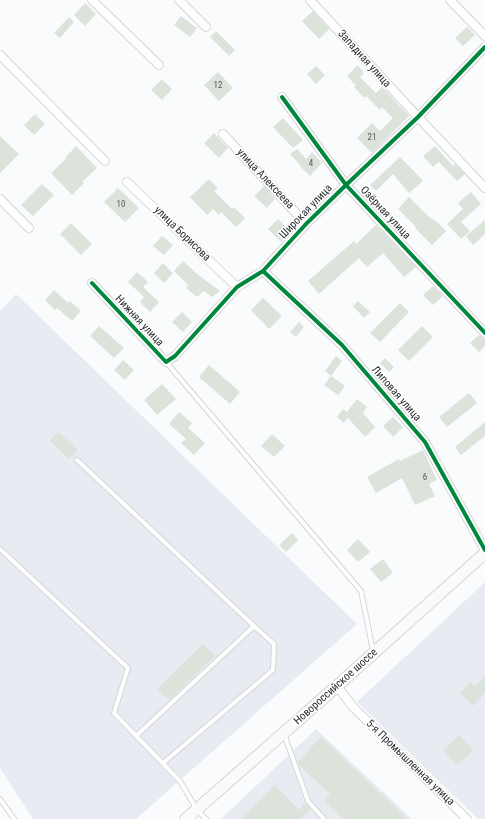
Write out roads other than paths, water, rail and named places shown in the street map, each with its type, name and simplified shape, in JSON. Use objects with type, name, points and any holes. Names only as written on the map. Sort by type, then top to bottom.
[{"type":"main road","name":"Новороссийское шоссе","points":[[186,819],[373,654],[485,552]]},
{"type":"street","points":[[92,0],[159,65]]},
{"type":"street","points":[[179,0],[206,27]]},
{"type":"street","name":"Западная улица","points":[[310,0],[485,188]]},
{"type":"street","points":[[450,0],[485,36]]},
{"type":"street","name":"Широкая улица","points":[[175,356],[236,287],[263,272],[306,224],[346,184],[418,117],[485,47]]},
{"type":"street","points":[[0,54],[105,161]]},
{"type":"street","name":"Озёрная улица","points":[[282,97],[346,184],[485,333]]},
{"type":"street","name":"улица Алексеева","points":[[223,134],[306,224]]},
{"type":"street","name":"улица Борисова","points":[[127,182],[236,287]]},
{"type":"street","points":[[0,199],[28,228]]},
{"type":"street","name":"Липовая улица","points":[[263,272],[342,345],[425,442],[485,552]]},
{"type":"street","name":"Нижняя улица","points":[[92,284],[166,362],[175,356]]},
{"type":"street","name":"5-я Промышленная улица","points":[[337,686],[353,707],[467,819]]},
{"type":"lane","points":[[166,362],[361,591],[373,654]]},
{"type":"lane","points":[[77,460],[274,644],[273,670],[163,763]]},
{"type":"lane","points":[[0,549],[128,668],[114,713],[180,781],[197,810],[206,819]]},
{"type":"lane","points":[[136,736],[254,626]]},
{"type":"lane","points":[[284,733],[308,801],[324,819]]},
{"type":"lane","points":[[0,799],[14,819]]}]
